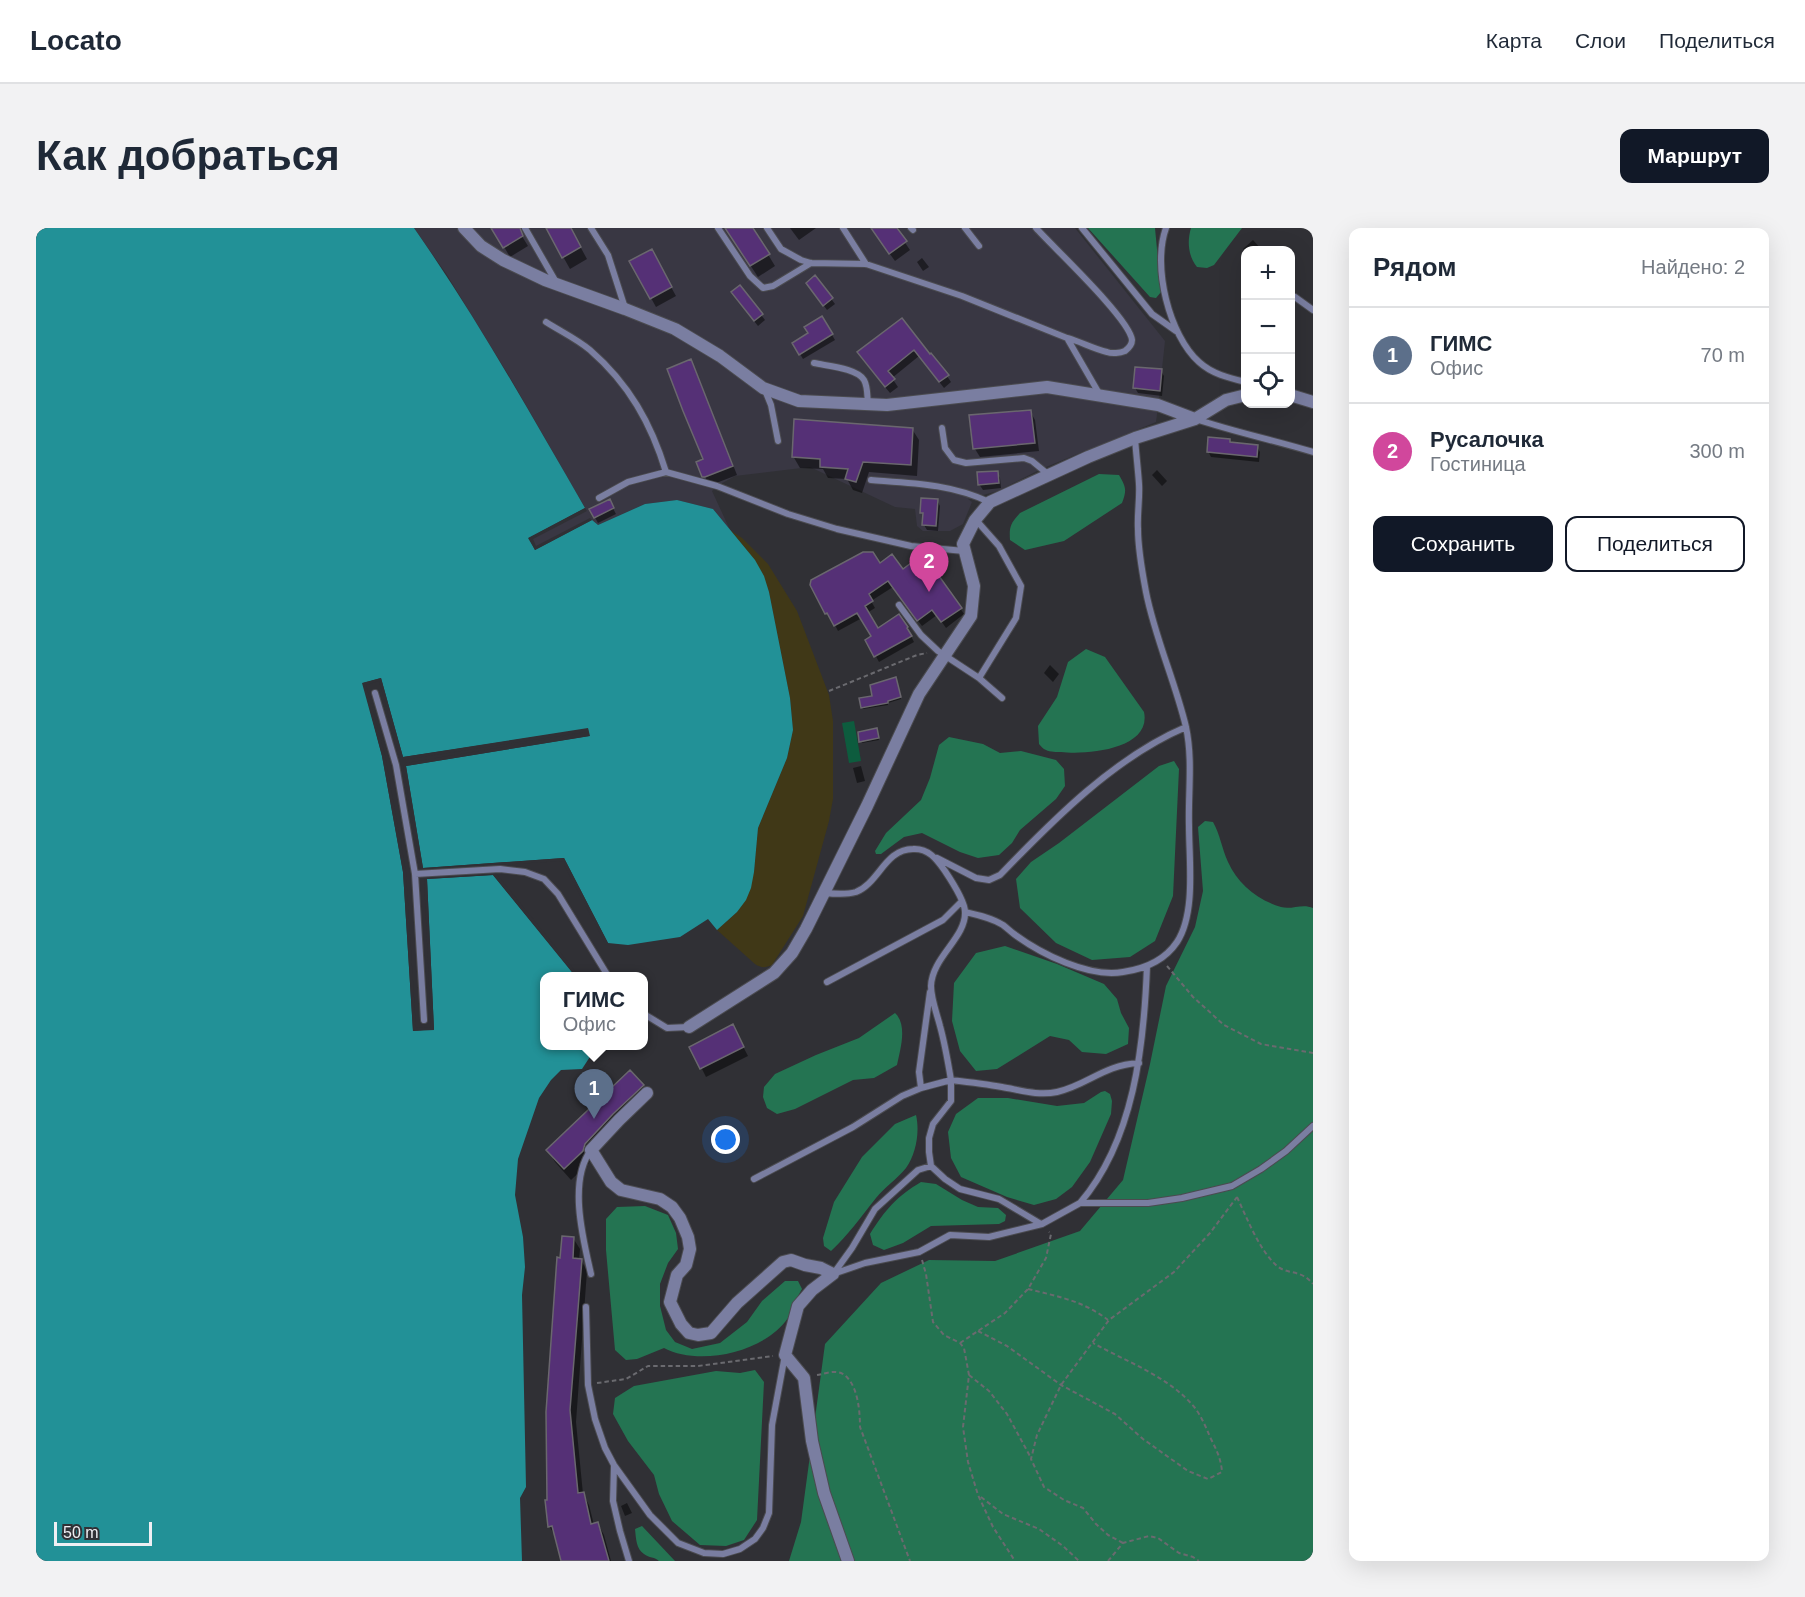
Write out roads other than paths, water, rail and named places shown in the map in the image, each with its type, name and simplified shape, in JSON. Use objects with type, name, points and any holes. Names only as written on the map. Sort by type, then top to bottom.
[{"type":"street","points":[[464,228],[481,246],[502,260],[558,285],[675,329],[720,356],[763,388],[799,401],[868,404],[916,403],[1047,387],[1158,405],[1195,419]]},
{"type":"street","points":[[689,1027],[774,973],[792,953],[824,893],[919,694],[941,653],[971,616],[974,586],[963,543],[975,520],[990,502],[1088,457],[1135,438],[1195,419],[1226,400],[1241,396]]},
{"type":"street","points":[[1295,397],[1313,402]]},
{"type":"street","points":[[647,1093],[591,1150],[611,1182],[621,1190],[660,1199],[672,1207],[680,1218],[690,1249],[686,1265],[677,1275],[670,1302],[689,1334],[711,1333],[737,1303],[783,1262],[791,1260],[821,1268],[833,1274],[812,1290],[798,1306],[785,1355],[804,1378],[809,1425],[822,1483],[848,1561]]},
{"type":"lane","points":[[525,228],[558,285]]},
{"type":"lane","points":[[591,228],[608,255],[626,309]]},
{"type":"lane","points":[[718,228],[750,276],[763,288],[774,286],[811,262]]},
{"type":"lane","points":[[767,228],[785,252],[801,260],[866,264],[962,296],[1108,352],[1117,353],[1126,350],[1132,339],[1119,317],[1090,283],[1050,245],[1036,228]]},
{"type":"lane","points":[[843,228],[866,264]]},
{"type":"lane","points":[[965,228],[979,246]]},
{"type":"lane","points":[[1082,228],[1152,314],[1176,331],[1200,362],[1221,376],[1241,381]]},
{"type":"lane","points":[[1164,228],[1162,267],[1164,295],[1176,331]]},
{"type":"lane","points":[[1295,297],[1313,309]]},
{"type":"lane","points":[[546,322],[589,349],[618,377],[640,408],[657,443],[666,472]]},
{"type":"lane","points":[[1067,338],[1100,395]]},
{"type":"lane","points":[[814,363],[852,370],[860,374],[865,381],[868,404]]},
{"type":"lane","points":[[763,388],[771,405],[778,441]]},
{"type":"lane","points":[[1195,419],[1313,452]]},
{"type":"lane","points":[[942,428],[945,448],[954,460],[966,464],[1024,458],[1032,461],[1049,476]]},
{"type":"lane","points":[[965,912],[985,916],[1045,952],[1081,968],[1106,973],[1147,966],[1161,959],[1177,942],[1185,924],[1190,893],[1191,766],[1186,727],[1146,594],[1138,530],[1139,485],[1135,438]]},
{"type":"lane","points":[[599,498],[628,482],[666,472],[717,486],[788,514],[837,529],[911,546],[964,551]]},
{"type":"lane","points":[[871,480],[931,485],[970,493],[990,502]]},
{"type":"lane","points":[[975,520],[999,546],[1021,586],[1016,618],[979,678]]},
{"type":"lane","points":[[899,605],[921,635],[941,653],[979,678],[1002,698]]},
{"type":"lane","points":[[375,693],[396,765],[415,874],[424,1020]]},
{"type":"lane","points":[[824,893],[847,894],[864,888],[897,853],[913,848],[927,852],[976,878],[989,880],[1000,875],[1052,824],[1128,759],[1154,742],[1186,727]]},
{"type":"lane","points":[[921,1088],[919,1072],[931,986],[937,964],[962,926],[965,912],[951,881],[934,857]]},
{"type":"lane","points":[[415,874],[500,869],[525,872],[544,879],[558,894],[606,972]]},
{"type":"lane","points":[[827,982],[943,920],[961,902]]},
{"type":"lane","points":[[833,1274],[865,1263],[919,1252],[950,1235],[989,1237],[1041,1224],[1080,1203],[1093,1188],[1122,1128],[1139,1063],[1147,966]]},
{"type":"lane","points":[[931,986],[951,1080],[951,1101],[933,1124],[929,1138],[931,1166],[960,1189],[999,1199],[1041,1224]]},
{"type":"lane","points":[[648,1016],[667,1028],[689,1027]]},
{"type":"lane","points":[[754,1179],[853,1127],[902,1096],[921,1088],[951,1080],[1038,1093],[1055,1093],[1072,1088],[1102,1071],[1123,1064],[1139,1063]]},
{"type":"lane","points":[[1080,1203],[1148,1203],[1182,1198],[1232,1186],[1262,1169],[1313,1126]]},
{"type":"lane","points":[[591,1150],[581,1172],[579,1198],[581,1235],[591,1274]]},
{"type":"lane","points":[[833,1274],[852,1248],[875,1209],[918,1170],[931,1166]]},
{"type":"lane","points":[[586,1307],[588,1385],[595,1419],[605,1448],[614,1465],[650,1515],[678,1543],[704,1553],[723,1554],[740,1549],[755,1539],[763,1528],[769,1513],[772,1425],[785,1355]]},
{"type":"lane","points":[[614,1465],[614,1501],[629,1561]]},
{"type":"water","points":[[36,228],[414,228],[481,331],[585,508],[529,538],[535,550],[592,520],[598,525],[645,504],[677,500],[713,509],[755,560],[764,576],[790,698],[793,730],[787,758],[758,828],[751,888],[737,912],[717,930],[708,919],[680,937],[628,945],[608,943],[564,858],[423,868],[406,766],[589,736],[588,729],[403,757],[381,678],[363,683],[382,756],[403,872],[413,1031],[434,1029],[427,879],[493,875],[572,972],[540,972],[540,1050],[594,1050],[582,1069],[561,1070],[551,1080],[539,1098],[518,1159],[515,1195],[523,1237],[525,1267],[522,1295],[526,1487],[520,1498],[522,1561],[36,1561]]},
{"type":"place","name":"Русалочка","points":[[929,592]]},
{"type":"place","name":"ГИМС","points":[[594,1119]]}]
